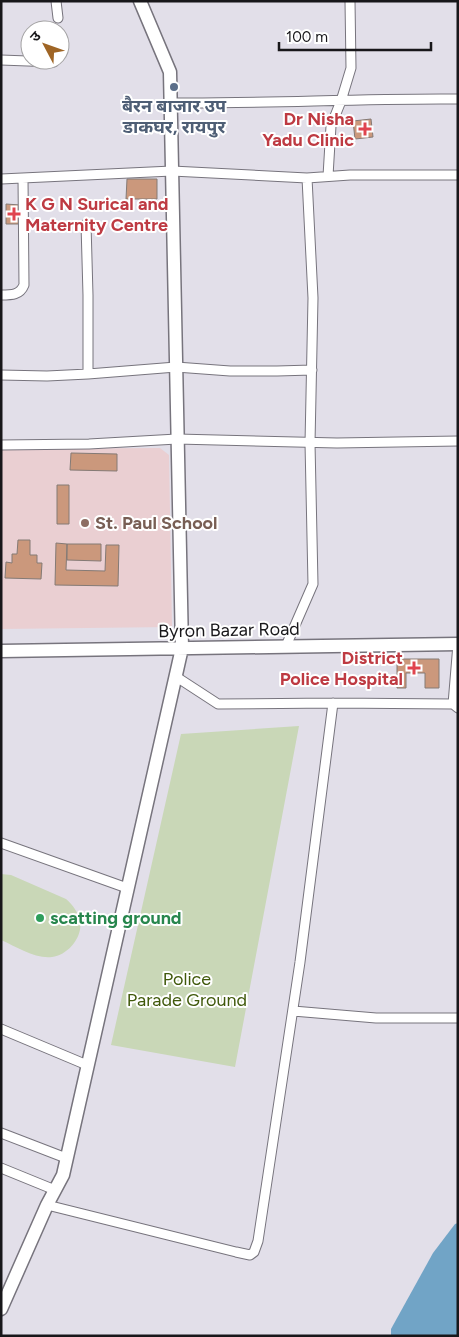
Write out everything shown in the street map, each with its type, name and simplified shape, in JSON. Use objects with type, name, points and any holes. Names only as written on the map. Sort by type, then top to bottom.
[{"type":"street","points":[[56,1],[58,18]]},
{"type":"street","points":[[1,1309],[62,1175],[182,648],[170,72],[140,1]]},
{"type":"street","points":[[328,176],[330,126],[341,102],[351,68],[350,1]]},
{"type":"street","points":[[1,60],[20,61]]},
{"type":"street","points":[[171,103],[244,104],[298,101],[458,100]]},
{"type":"street","points":[[1,179],[172,171],[307,178],[328,176],[458,175]]},
{"type":"street","points":[[1,295],[17,294],[24,285],[23,178]]},
{"type":"street","points":[[286,646],[313,584],[310,443],[313,298],[307,178]]},
{"type":"street","points":[[86,224],[88,374]]},
{"type":"street","points":[[1,375],[47,376],[176,367],[230,371],[277,372],[312,370]]},
{"type":"street","points":[[1,445],[89,444],[178,439],[310,443],[458,441]]},
{"type":"street","points":[[175,676],[218,704],[333,703],[456,706],[458,644]]},
{"type":"street","name":"Byron Bazar Road","points":[[1,651],[458,644]]},
{"type":"street","points":[[47,1205],[236,1252],[250,1255],[254,1252],[258,1241],[293,1011],[333,703]]},
{"type":"street","points":[[1,843],[127,888]]},
{"type":"street","points":[[293,1011],[376,1018],[458,1018]]},
{"type":"street","points":[[1,1029],[87,1065]]},
{"type":"street","points":[[1,1133],[66,1158]]},
{"type":"street","points":[[1,1168],[55,1190]]},
{"type":"shaded area","name":"St. Paul School","points":[[160,448],[169,455],[172,627],[1,629],[1,449]]},
{"type":"green space","name":"Police Parade Ground","points":[[299,726],[235,1067],[111,1045],[181,734]]},
{"type":"green space","name":"scatting ground","points":[[1,874],[11,875],[66,899],[71,904],[78,915],[80,927],[77,939],[69,949],[58,956],[46,957],[26,952],[1,940]]},
{"type":"water","points":[[458,1223],[458,1336],[391,1336],[391,1329],[433,1253],[455,1224]]},
{"type":"building","points":[[371,119],[373,137],[355,139],[353,121]]},
{"type":"building","points":[[127,179],[157,179],[157,199],[126,199]]},
{"type":"building","points":[[6,204],[20,205],[20,224],[6,224]]},
{"type":"building","points":[[71,453],[117,454],[117,471],[70,470]]},
{"type":"building","points":[[57,485],[69,485],[69,524],[57,524]]},
{"type":"building","points":[[18,540],[30,540],[30,555],[37,555],[37,563],[42,563],[41,579],[5,578],[6,562],[12,563],[12,554],[17,554]]},
{"type":"building","points":[[56,543],[67,544],[66,570],[105,571],[106,545],[119,545],[118,586],[55,585]]},
{"type":"building","points":[[67,544],[101,544],[101,561],[67,560]]},
{"type":"building","points":[[397,659],[439,659],[439,688],[425,688],[425,673],[406,673],[406,688],[397,688]]},
{"type":"place","name":"बैरन बाजार उप डाकघर, रायपुर","points":[[174,87]]},
{"type":"place","name":"Dr Nisha Yadu Clinic","points":[[365,129]]},
{"type":"place","name":"K G N Surical and Maternity Centre","points":[[14,214]]},
{"type":"place","name":"St. Paul School","points":[[85,523]]},
{"type":"place","name":"District Police Hospital","points":[[414,668]]},
{"type":"place","name":"scatting ground","points":[[40,918]]}]
